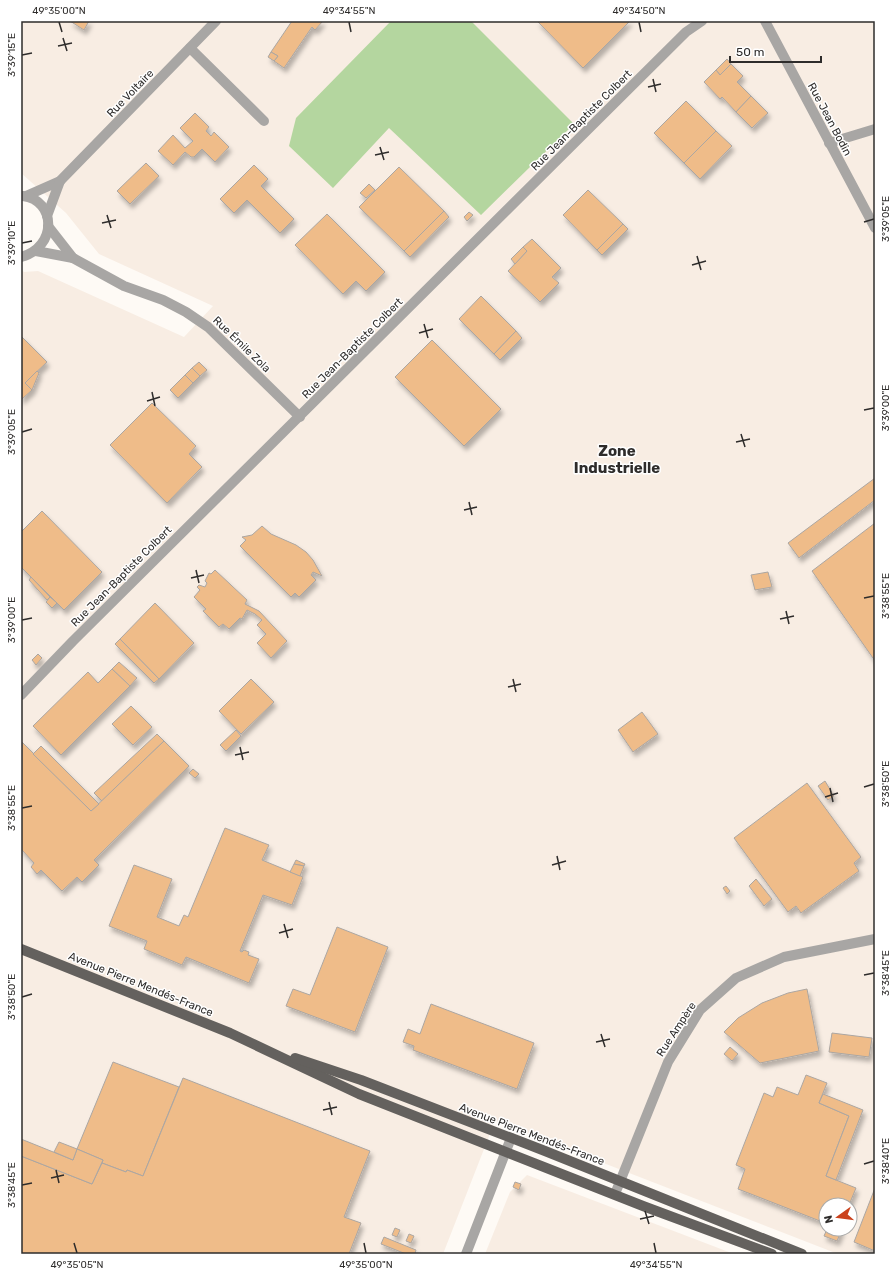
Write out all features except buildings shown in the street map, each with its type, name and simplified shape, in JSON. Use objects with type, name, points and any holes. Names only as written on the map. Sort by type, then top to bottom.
[{"type":"main road","name":"Avenue Pierre Mendés-France","points":[[21,949],[230,1034],[359,1094],[505,1152],[772,1254]]},
{"type":"main road","name":"Avenue Pierre Mendés-France","points":[[251,1044],[361,1080],[632,1185],[802,1254]]},
{"type":"street","name":"Rue Voltaire","points":[[23,196],[60,181],[216,21]]},
{"type":"street","name":"Rue Jean-Baptiste Colbert","points":[[21,695],[73,641],[686,32],[702,21]]},
{"type":"street","name":"Rue Jean Bodin","points":[[765,21],[875,228]]},
{"type":"street","points":[[190,48],[264,121]]},
{"type":"street","points":[[829,143],[875,129]]},
{"type":"street","name":"Rue Voltaire","points":[[36,250],[41,247],[46,237],[48,221],[60,181]]},
{"type":"street","name":"Rue Émile Zola","points":[[23,196],[35,200],[42,207],[54,235],[73,258]]},
{"type":"street","points":[[21,257],[36,250]]},
{"type":"street","name":"Rue Émile Zola","points":[[36,250],[73,258],[124,286],[163,300],[186,312],[208,327],[300,417]]},
{"type":"street","name":"Rue Ampère","points":[[618,1195],[620,1181],[668,1062],[700,1010],[736,978],[784,957],[875,939]]},
{"type":"street","points":[[466,1254],[510,1138]]},
{"type":"shaded area","points":[[21,21],[875,21],[875,1254],[838,1254],[495,1121],[443,1254],[21,1254],[21,269],[24,272],[38,271],[184,337],[213,306],[99,254],[66,213],[21,173]]},
{"type":"shaded area","points":[[527,1175],[734,1254],[485,1254],[510,1192]]},
{"type":"green space","points":[[391,21],[471,21],[574,124],[481,215],[389,128],[333,188],[289,146],[296,118]]},
{"type":"district","name":"Zone Industrielle","points":[[617,460]]}]
